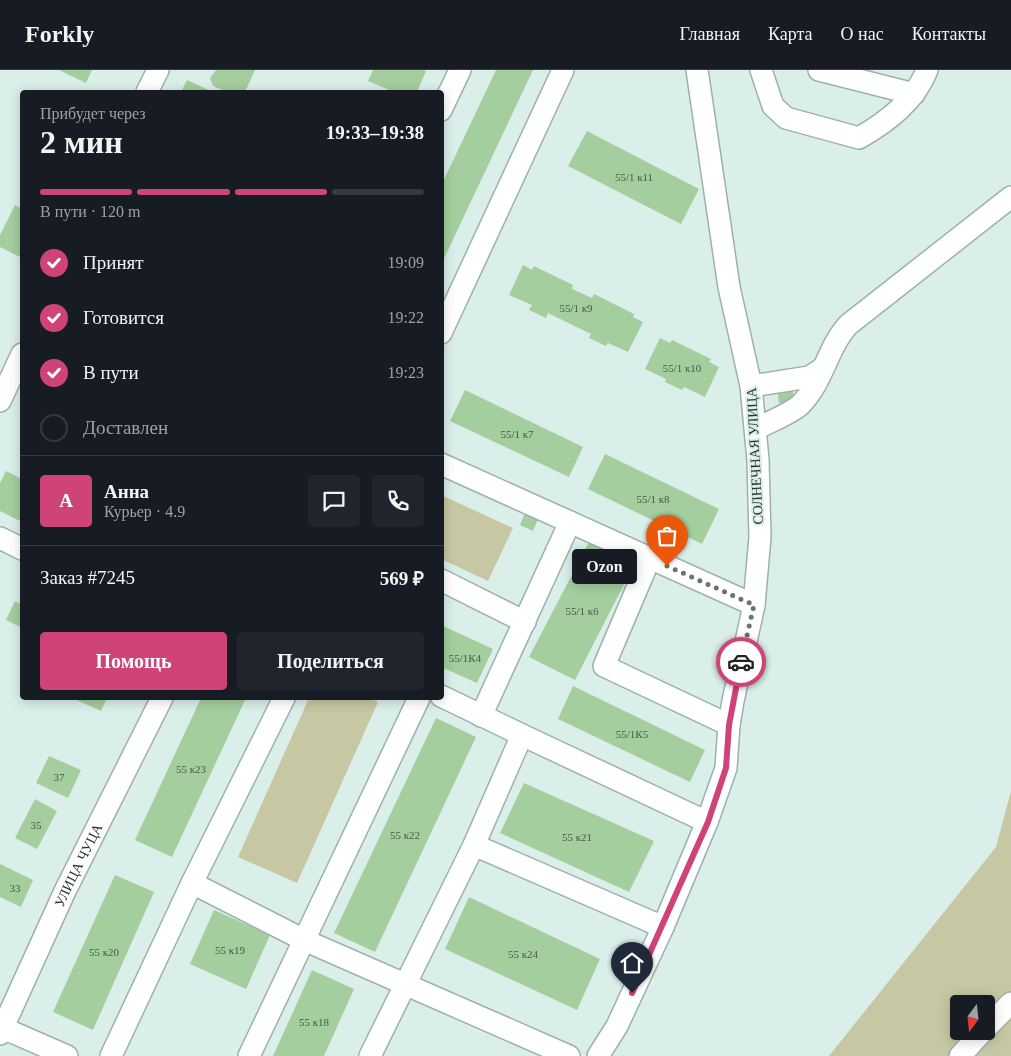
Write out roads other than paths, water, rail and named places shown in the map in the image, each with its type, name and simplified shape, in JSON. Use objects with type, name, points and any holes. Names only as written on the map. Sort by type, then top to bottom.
[{"type":"street","points":[[148,90],[158,70]]},
{"type":"street","points":[[444,104],[460,70]]},
{"type":"street","points":[[444,327],[563,70]]},
{"type":"street","name":"СОЛНЕЧНАЯ УЛИЦА","points":[[598,1056],[617,1026],[663,927],[708,822],[726,768],[729,725],[754,605],[760,537],[756,429],[751,386],[729,287],[697,70]]},
{"type":"street","points":[[761,70],[773,106],[786,118],[859,138],[880,124],[914,94],[927,70]]},
{"type":"street","points":[[818,70],[914,94]]},
{"type":"street","points":[[756,429],[799,406],[811,391],[840,334],[848,326],[1011,197]]},
{"type":"street","points":[[0,402],[20,358]]},
{"type":"street","points":[[751,386],[809,377],[823,368]]},
{"type":"street","points":[[444,465],[754,605]]},
{"type":"street","points":[[481,716],[570,522]]},
{"type":"street","points":[[0,538],[20,548]]},
{"type":"street","points":[[650,558],[604,666],[729,725]]},
{"type":"street","points":[[444,582],[525,622]]},
{"type":"street","points":[[444,698],[708,822]]},
{"type":"street","name":"УЛИЦА ЧУЦА","points":[[1,1031],[65,891],[161,700]]},
{"type":"street","points":[[110,1056],[192,883],[283,700]]},
{"type":"street","points":[[249,1056],[418,700]]},
{"type":"street","points":[[370,1056],[474,845],[522,735]]},
{"type":"street","points":[[474,845],[663,927]]},
{"type":"street","points":[[192,883],[304,940],[569,1056]]},
{"type":"street","points":[[995,1019],[1011,1003]]},
{"type":"street","points":[[1,1031],[67,1056]]},
{"type":"street","points":[[960,1056],[975,1040]]},
{"type":"place","name":"Ozon","points":[[667,566]]}]
